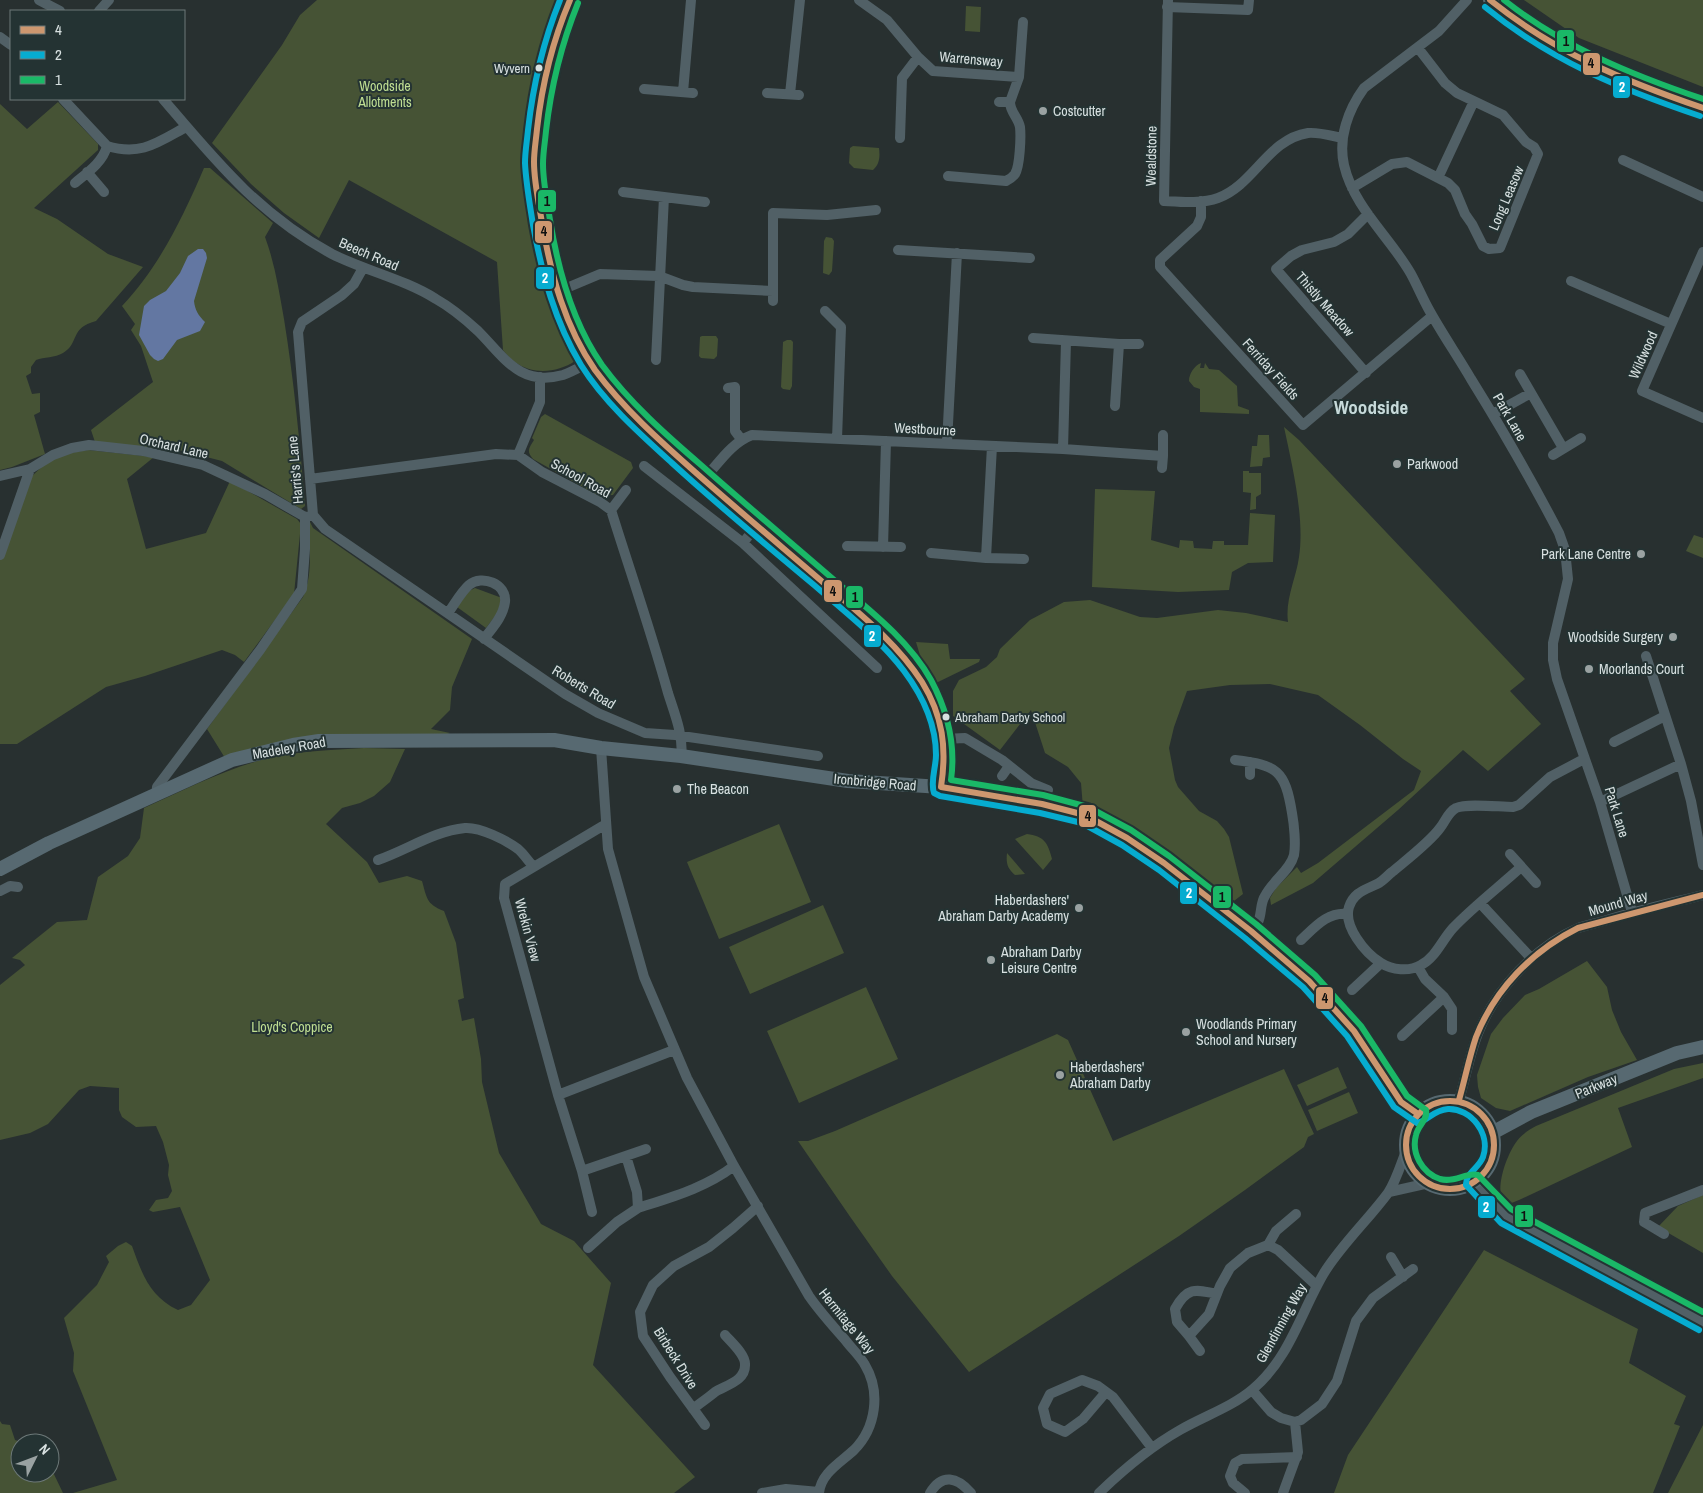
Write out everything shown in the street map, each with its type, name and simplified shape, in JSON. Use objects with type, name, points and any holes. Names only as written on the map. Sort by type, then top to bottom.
[{"type":"main road","points":[[570,0],[551,47],[540,97],[534,162],[539,210],[549,266],[576,336],[590,362],[621,401],[647,428],[863,617],[899,652],[932,700],[943,730],[945,762],[941,787]]},
{"type":"main road","points":[[1490,0],[1505,14],[1534,33],[1590,64],[1624,79],[1703,108]]},
{"type":"main road","name":"Madeley Road","points":[[2,864],[232,760],[293,745],[319,741],[370,740],[554,740],[601,748]]},
{"type":"main road","name":"Ironbridge Road","points":[[601,748],[681,756],[848,781],[941,787],[1042,804],[1085,815],[1127,838],[1164,863],[1251,931],[1309,981],[1343,1017],[1401,1102],[1418,1114]]},
{"type":"main road","name":"Parkway","points":[[1492,1132],[1531,1112],[1668,1056],[1703,1047]]},
{"type":"main road","points":[[1459,1100],[1477,1110],[1488,1122],[1492,1132],[1493,1155],[1484,1173],[1474,1183],[1450,1189],[1436,1187],[1419,1177],[1409,1162],[1406,1151],[1407,1132],[1418,1114],[1433,1103],[1459,1100]]},
{"type":"street","points":[[39,0],[58,6]]},
{"type":"street","points":[[100,10],[109,0]]},
{"type":"street","points":[[644,89],[688,92],[691,0]]},
{"type":"street","points":[[767,93],[795,94],[800,0]]},
{"type":"street","name":"Warrensway","points":[[859,0],[887,20],[932,71],[1019,77]]},
{"type":"street","points":[[1168,4],[1248,10],[1249,0]]},
{"type":"street","name":"Park Lane","points":[[1467,0],[1439,31],[1364,88],[1355,100],[1342,138],[1344,163],[1352,188],[1410,273],[1432,316],[1493,414],[1559,533],[1565,550],[1568,579],[1554,635],[1553,660],[1557,679],[1600,802],[1632,912]]},
{"type":"street","name":"Wealdstone","points":[[1168,4],[1164,201],[1201,201],[1220,198],[1232,191],[1286,140],[1310,133],[1342,138]]},
{"type":"street","points":[[948,176],[1006,181],[1013,177],[1016,172],[1020,127],[1005,102],[1019,77],[1023,22]]},
{"type":"street","name":"Long Leasow","points":[[1352,188],[1392,164],[1407,162],[1448,183],[1455,190],[1464,214],[1472,224],[1483,246],[1489,249],[1500,248],[1538,154],[1534,147],[1526,142],[1503,115],[1453,90],[1445,83],[1418,48]]},
{"type":"street","points":[[900,138],[902,78],[918,57]]},
{"type":"street","points":[[64,100],[107,146],[128,150],[146,148],[186,127]]},
{"type":"street","name":"Beech Road","points":[[164,100],[210,155],[282,223],[334,255],[423,291],[437,299],[465,319],[512,366],[523,373],[540,378],[564,375],[590,362]]},
{"type":"street","points":[[1438,178],[1474,101]]},
{"type":"street","points":[[75,183],[100,160],[107,146]]},
{"type":"street","points":[[1623,160],[1703,197]]},
{"type":"street","points":[[87,172],[104,192]]},
{"type":"street","points":[[623,192],[705,202]]},
{"type":"street","points":[[656,360],[664,196]]},
{"type":"street","name":"Ferriday Fields","points":[[1201,201],[1200,217],[1197,226],[1160,260],[1160,267],[1303,426],[1432,316]]},
{"type":"street","points":[[558,292],[600,274],[660,276],[682,285],[693,287],[773,296],[774,213],[827,215],[876,210]]},
{"type":"street","name":"Thistly Meadow","points":[[1366,372],[1276,269],[1297,253],[1334,242],[1348,234],[1368,214]]},
{"type":"street","points":[[898,250],[1030,258]]},
{"type":"street","name":"Wildwood","points":[[1703,252],[1642,391],[1703,418]]},
{"type":"street","points":[[947,443],[957,253]]},
{"type":"street","name":"Harris's Lane","points":[[156,796],[157,787],[260,650],[302,589],[309,516],[310,479],[298,332],[302,322],[342,295],[354,284],[364,268]]},
{"type":"street","name":"Wildwood","points":[[1572,281],[1671,324]]},
{"type":"street","points":[[825,311],[841,327],[838,439]]},
{"type":"street","points":[[1033,338],[1139,344]]},
{"type":"street","points":[[1063,449],[1066,341]]},
{"type":"street","points":[[1115,406],[1119,344]]},
{"type":"street","points":[[1520,374],[1563,448]]},
{"type":"street","points":[[310,479],[496,454],[518,455],[540,402],[540,378]]},
{"type":"street","points":[[704,479],[741,439],[736,431],[735,387],[728,388]]},
{"type":"street","points":[[1493,414],[1531,393]]},
{"type":"street","points":[[1162,468],[1164,435]]},
{"type":"street","name":"Westbourne","points":[[741,439],[752,436],[947,443],[1163,456]]},
{"type":"street","points":[[1553,454],[1581,438]]},
{"type":"street","points":[[883,546],[886,441]]},
{"type":"street","name":"Orchard Lane","points":[[0,476],[30,469],[53,455],[72,448],[89,445],[143,451],[203,465],[309,516]]},
{"type":"street","points":[[986,558],[992,446]]},
{"type":"street","name":"School Road","points":[[518,455],[542,472],[600,502],[611,510],[659,660],[680,735],[681,756]]},
{"type":"street","points":[[644,466],[742,543],[877,668]]},
{"type":"street","points":[[0,556],[30,469]]},
{"type":"street","points":[[611,510],[626,490]]},
{"type":"street","name":"Roberts Road","points":[[309,516],[325,529],[565,694],[598,713],[644,733],[680,735]]},
{"type":"street","points":[[742,543],[757,525]]},
{"type":"street","points":[[847,546],[901,547]]},
{"type":"street","points":[[931,553],[1024,559]]},
{"type":"street","points":[[448,613],[469,584],[486,580],[496,583],[502,590],[505,600],[501,615],[484,639]]},
{"type":"street","points":[[1646,656],[1681,764],[1691,801],[1703,865]]},
{"type":"street","points":[[1614,742],[1665,716]]},
{"type":"street","points":[[680,735],[818,756]]},
{"type":"street","points":[[944,739],[965,738],[1009,766],[1031,783],[1048,790]]},
{"type":"street","points":[[588,1248],[616,1222],[638,1208],[691,1190],[719,1177],[734,1166],[674,1050],[644,976],[608,849],[601,748]]},
{"type":"street","points":[[1521,867],[1452,929],[1434,954],[1418,967],[1407,969],[1394,968],[1381,963],[1352,932],[1347,920],[1352,900],[1357,894],[1365,888],[1380,882],[1397,868],[1438,830],[1455,809],[1474,806],[1513,807],[1519,805],[1550,777],[1584,759]]},
{"type":"street","points":[[1235,760],[1261,763],[1281,776],[1288,789],[1294,822],[1294,855],[1289,866],[1263,898],[1258,922],[1251,931]]},
{"type":"street","points":[[1250,762],[1250,774]]},
{"type":"street","points":[[1600,802],[1681,764]]},
{"type":"street","points":[[1002,776],[1009,766]]},
{"type":"street","points":[[1691,801],[1703,800]]},
{"type":"street","name":"Wrekin View","points":[[592,1212],[504,898],[505,884],[606,824]]},
{"type":"street","points":[[378,860],[398,853],[419,842],[447,832],[466,828],[489,833],[506,842],[519,850],[533,866]]},
{"type":"street","points":[[1510,854],[1536,883]]},
{"type":"street","points":[[0,891],[10,886],[18,887]]},
{"type":"street","name":"Mound Way","points":[[1459,1100],[1479,1030],[1500,994],[1518,971],[1542,949],[1577,929],[1632,912],[1703,895]]},
{"type":"street","points":[[1480,903],[1532,958]]},
{"type":"street","points":[[1301,940],[1323,920],[1342,913],[1348,914]]},
{"type":"street","points":[[1352,990],[1381,963]]},
{"type":"street","points":[[1418,967],[1425,979],[1444,997],[1452,1009],[1452,1030]]},
{"type":"street","points":[[1402,1036],[1444,997]]},
{"type":"street","points":[[558,1096],[674,1050]]},
{"type":"street","points":[[582,1171],[646,1149]]},
{"type":"street","name":"Glendinning Way","points":[[1100,1493],[1118,1475],[1152,1448],[1180,1430],[1232,1403],[1252,1390],[1272,1372],[1284,1353],[1326,1271],[1389,1192],[1406,1151]]},
{"type":"street","points":[[626,1156],[637,1192],[638,1208]]},
{"type":"street","name":"Hermitage Way","points":[[734,1166],[809,1296],[862,1360],[872,1383],[874,1410],[868,1429],[853,1450],[825,1476],[819,1492]]},
{"type":"street","points":[[1389,1192],[1429,1183]]},
{"type":"street","points":[[1474,1183],[1506,1216],[1703,1322]]},
{"type":"street","points":[[1664,1234],[1644,1222],[1645,1213],[1703,1190]]},
{"type":"street","name":"Birbeck Drive","points":[[705,1425],[643,1336],[640,1312],[653,1285],[674,1266],[708,1247],[758,1206]]},
{"type":"street","points":[[1189,1336],[1209,1314],[1230,1268],[1248,1254],[1268,1245],[1276,1231],[1296,1214]]},
{"type":"street","points":[[1268,1245],[1278,1250],[1317,1286]]},
{"type":"street","points":[[1391,1257],[1403,1277]]},
{"type":"street","points":[[1252,1390],[1271,1412],[1281,1418],[1295,1422],[1301,1420],[1322,1404],[1338,1381],[1356,1320],[1374,1298],[1413,1269]]},
{"type":"street","points":[[1200,1351],[1178,1322],[1174,1309],[1181,1297],[1196,1290],[1218,1294]]},
{"type":"street","points":[[693,1409],[743,1375],[745,1364],[741,1354],[725,1335]]},
{"type":"street","points":[[1106,1392],[1083,1419],[1065,1432],[1047,1424],[1044,1408],[1050,1394],[1082,1380],[1098,1386],[1113,1397],[1152,1448]]},
{"type":"street","points":[[1283,1493],[1297,1457],[1298,1444],[1295,1422]]},
{"type":"street","points":[[1245,1493],[1233,1483],[1230,1476],[1235,1463],[1242,1459],[1297,1457]]},
{"type":"street","points":[[930,1493],[939,1482],[950,1479],[959,1481],[971,1493]]},
{"type":"street","points":[[762,1493],[786,1489],[819,1492]]},
{"type":"green space","name":"Woodside Allotments","points":[[317,0],[559,0],[532,72],[540,73],[529,154],[543,265],[577,355],[575,361],[554,370],[532,370],[516,363],[503,350],[497,262],[349,180],[319,238],[284,213],[251,184],[212,143],[282,45],[300,15]]},
{"type":"green space","points":[[1524,0],[1703,0],[1703,87],[1579,38]]},
{"type":"green space","points":[[966,6],[981,7],[980,32],[965,31]]},
{"type":"green space","points":[[58,102],[98,144],[98,150],[34,208],[57,219],[108,254],[143,267],[96,321],[88,324],[78,332],[68,349],[57,356],[36,360],[31,367],[31,373],[26,376],[32,394],[40,393],[40,412],[34,415],[45,454],[0,470],[0,104],[27,129]]},
{"type":"green space","points":[[853,146],[879,148],[879,160],[873,170],[854,168],[849,163],[850,148]]},
{"type":"green space","points":[[204,168],[210,168],[273,223],[265,237],[276,278],[291,366],[305,506],[301,509],[222,461],[183,451],[95,442],[91,430],[153,382],[141,346],[131,330],[135,324],[122,306],[159,258],[188,205]]},
{"type":"green space","points":[[826,237],[832,238],[834,241],[832,271],[829,275],[823,273],[824,241]]},
{"type":"green space","points":[[716,336],[718,339],[717,356],[714,359],[701,358],[699,356],[700,337]]},
{"type":"green space","points":[[787,340],[793,342],[792,386],[790,390],[781,387],[783,342]]},
{"type":"green space","points":[[1201,363],[1200,368],[1204,368],[1205,363],[1209,369],[1219,370],[1237,386],[1238,406],[1249,410],[1249,414],[1200,412],[1200,389],[1194,387],[1189,381],[1192,371]]},
{"type":"green space","points":[[545,414],[631,462],[633,468],[613,495],[599,496],[533,459],[529,452],[534,440],[532,438],[541,417]]},
{"type":"green space","points":[[1284,427],[1299,440],[1525,679],[1510,691],[1541,724],[1488,771],[1463,750],[1398,810],[1313,883],[1271,905],[1270,898],[1276,888],[1297,867],[1301,873],[1318,863],[1414,790],[1421,771],[1318,695],[1270,684],[1230,685],[1187,691],[1174,727],[1169,748],[1175,780],[1178,787],[1199,811],[1217,821],[1229,837],[1243,894],[1230,904],[1173,860],[1121,824],[1083,808],[1081,783],[1068,767],[1045,753],[1031,710],[1000,750],[953,716],[953,691],[959,680],[986,667],[997,657],[1000,649],[1030,620],[1064,602],[1090,600],[1140,617],[1157,618],[1218,610],[1246,613],[1288,622],[1289,597],[1299,557],[1300,526],[1297,492]]},
{"type":"green space","points":[[1258,435],[1269,435],[1270,457],[1263,458],[1262,466],[1250,467],[1252,446],[1257,446]]},
{"type":"green space","points":[[88,450],[154,457],[127,479],[146,549],[206,533],[230,481],[297,519],[301,524],[294,594],[244,662],[235,655],[222,650],[106,687],[17,744],[0,744],[0,541],[32,476],[49,460],[69,453]]},
{"type":"green space","points":[[1243,471],[1261,473],[1261,494],[1256,497],[1256,509],[1250,510],[1251,493],[1243,492]]},
{"type":"green space","points":[[1095,489],[1155,491],[1151,540],[1179,548],[1180,540],[1193,541],[1194,548],[1212,549],[1213,541],[1224,541],[1224,545],[1248,545],[1250,513],[1275,515],[1273,562],[1248,563],[1232,572],[1229,590],[1178,592],[1092,587]]},
{"type":"green space","points":[[310,522],[313,528],[472,639],[452,687],[450,710],[431,729],[450,733],[442,736],[420,735],[225,758],[207,729],[303,597],[310,569]]},
{"type":"green space","points":[[1694,535],[1703,538],[1703,558],[1686,551]]},
{"type":"green space","points":[[475,588],[502,598],[499,611],[486,628],[457,607],[469,591]]},
{"type":"green space","points":[[916,642],[948,644],[950,659],[980,659],[979,662],[936,683],[922,662]]},
{"type":"green space","name":"Lloyd's Coppice","points":[[364,748],[405,749],[390,782],[374,796],[360,803],[342,808],[326,824],[367,862],[379,883],[407,876],[422,881],[430,903],[444,911],[456,943],[464,998],[458,1000],[462,1021],[474,1018],[481,1059],[482,1082],[499,1153],[541,1224],[574,1241],[611,1283],[593,1365],[695,1477],[674,1493],[73,1493],[117,1480],[73,1371],[74,1353],[64,1318],[97,1285],[109,1262],[106,1256],[126,1242],[132,1246],[148,1284],[168,1305],[178,1310],[191,1305],[210,1280],[180,1207],[153,1212],[149,1210],[156,1200],[168,1198],[172,1191],[168,1175],[169,1165],[163,1142],[156,1126],[136,1127],[122,1117],[119,1110],[119,1088],[90,1086],[79,1090],[48,1124],[30,1133],[0,1140],[0,985],[25,965],[20,960],[12,958],[57,922],[87,920],[98,877],[128,856],[140,838],[144,808],[189,787],[265,759],[327,750]]},
{"type":"green space","points":[[779,824],[811,902],[719,939],[687,862]]},
{"type":"green space","points":[[1027,834],[1038,836],[1049,849],[1052,859],[1043,870],[1015,839]]},
{"type":"green space","points":[[1007,853],[1025,874],[1015,875],[1010,870]]},
{"type":"green space","points":[[823,905],[844,953],[750,994],[729,947]]},
{"type":"green space","points":[[1587,961],[1607,987],[1612,1010],[1621,1032],[1637,1060],[1588,1077],[1510,1111],[1496,1108],[1481,1098],[1477,1075],[1491,1034],[1503,1018],[1525,995]]},
{"type":"green space","points":[[866,987],[898,1059],[799,1103],[767,1031]]},
{"type":"green space","points":[[1057,1034],[1068,1040],[1113,1141],[1284,1069],[1314,1134],[1308,1137],[1304,1147],[1179,1236],[969,1372],[892,1276],[798,1141],[808,1141],[835,1131]]},
{"type":"green space","points":[[1703,1063],[1703,1078],[1618,1108],[1632,1147],[1519,1200],[1509,1204],[1503,1202],[1500,1188],[1503,1171],[1513,1147],[1526,1132],[1536,1126],[1674,1069]]},
{"type":"green space","points":[[1338,1067],[1347,1088],[1307,1106],[1297,1085]]},
{"type":"green space","points":[[1349,1092],[1358,1113],[1317,1131],[1308,1110]]},
{"type":"green space","points":[[1703,1195],[1703,1253],[1658,1227],[1678,1206]]},
{"type":"green space","points":[[1484,1250],[1638,1329],[1629,1363],[1686,1396],[1674,1424],[1680,1426],[1653,1493],[1334,1493],[1348,1455]]},
{"type":"green space","points":[[0,1421],[2,1424],[10,1425],[13,1433],[10,1433],[10,1483],[58,1483],[63,1493],[0,1493]]},
{"type":"green space","points":[[1703,1425],[1703,1493],[1668,1493]]},
{"type":"water","points":[[198,249],[203,249],[207,258],[194,301],[197,312],[205,322],[200,331],[177,340],[163,359],[158,361],[150,355],[139,335],[144,306],[150,300],[166,291],[180,273],[188,256]]},
{"type":"transit line","name":"2","points":[[560,0],[544,48],[536,80],[530,113],[525,163],[533,225],[541,262],[557,315],[572,349],[590,379],[623,417],[707,494],[861,626],[884,647],[904,671],[922,700],[934,733],[936,755],[933,779],[934,793],[940,796],[1040,813],[1082,823],[1122,845],[1159,870],[1303,987],[1347,1036],[1394,1107],[1417,1123],[1438,1111],[1448,1109],[1464,1113],[1477,1124],[1482,1131],[1485,1148],[1481,1161],[1466,1181],[1466,1185],[1501,1223],[1699,1330]]},
{"type":"transit line","name":"4","points":[[570,0],[553,47],[545,79],[539,112],[534,162],[537,193],[550,262],[567,318],[575,336],[595,370],[642,424],[864,618],[901,654],[922,682],[935,707],[939,720],[944,759],[941,787]]},
{"type":"transit line","name":"4","points":[[1490,0],[1540,35],[1592,64],[1618,76],[1703,108]]},
{"type":"transit line","name":"1","points":[[1504,0],[1527,17],[1574,46],[1624,70],[1703,99]]},
{"type":"transit line","name":"1","points":[[578,3],[562,50],[554,82],[548,114],[543,164],[545,192],[557,258],[574,313],[582,331],[602,365],[649,418],[734,494],[873,613],[911,651],[931,680],[946,716],[951,741],[951,780],[1043,795],[1088,807],[1131,830],[1169,856],[1256,924],[1315,975],[1361,1026],[1407,1096],[1426,1110],[1426,1117],[1417,1131],[1415,1149],[1419,1162],[1428,1172],[1445,1180],[1474,1174],[1478,1175],[1511,1209],[1703,1312]]},
{"type":"transit line","name":"2","points":[[1485,7],[1535,43],[1587,72],[1700,116]]},
{"type":"transit line","name":"4","points":[[941,787],[1042,804],[1085,815],[1127,838],[1164,863],[1251,931],[1309,981],[1354,1031],[1401,1102],[1418,1114]]},
{"type":"transit line","name":"4","points":[[1459,1100],[1476,1037],[1493,1003],[1517,973],[1545,948],[1578,928],[1703,895]]},
{"type":"transit line","name":"4","points":[[1450,1101],[1467,1104],[1481,1114],[1491,1128],[1494,1145],[1491,1162],[1481,1176],[1467,1186],[1450,1189],[1433,1186],[1419,1176],[1409,1162],[1406,1145],[1409,1128],[1419,1114],[1433,1104],[1450,1101]]},
{"type":"place","name":"Wyvern","points":[[539,68]]},
{"type":"place","name":"Costcutter","points":[[1043,111]]},
{"type":"place","name":"Parkwood","points":[[1397,464]]},
{"type":"place","name":"Park Lane Centre","points":[[1641,554]]},
{"type":"place","name":"Woodside Surgery","points":[[1673,637]]},
{"type":"place","name":"Moorlands Court","points":[[1589,669]]},
{"type":"place","name":"Abraham Darby School","points":[[946,717]]},
{"type":"place","name":"The Beacon","points":[[677,789]]},
{"type":"place","name":"Haberdashers' Abraham Darby Academy","points":[[1079,908]]},
{"type":"place","name":"Abraham Darby Leisure Centre","points":[[991,960]]},
{"type":"place","name":"Woodlands Primary School and Nursery","points":[[1186,1032]]},
{"type":"place","name":"Haberdashers' Abraham Darby","points":[[1060,1075]]},
{"type":"district","name":"Woodside","points":[[1371,407]]}]
